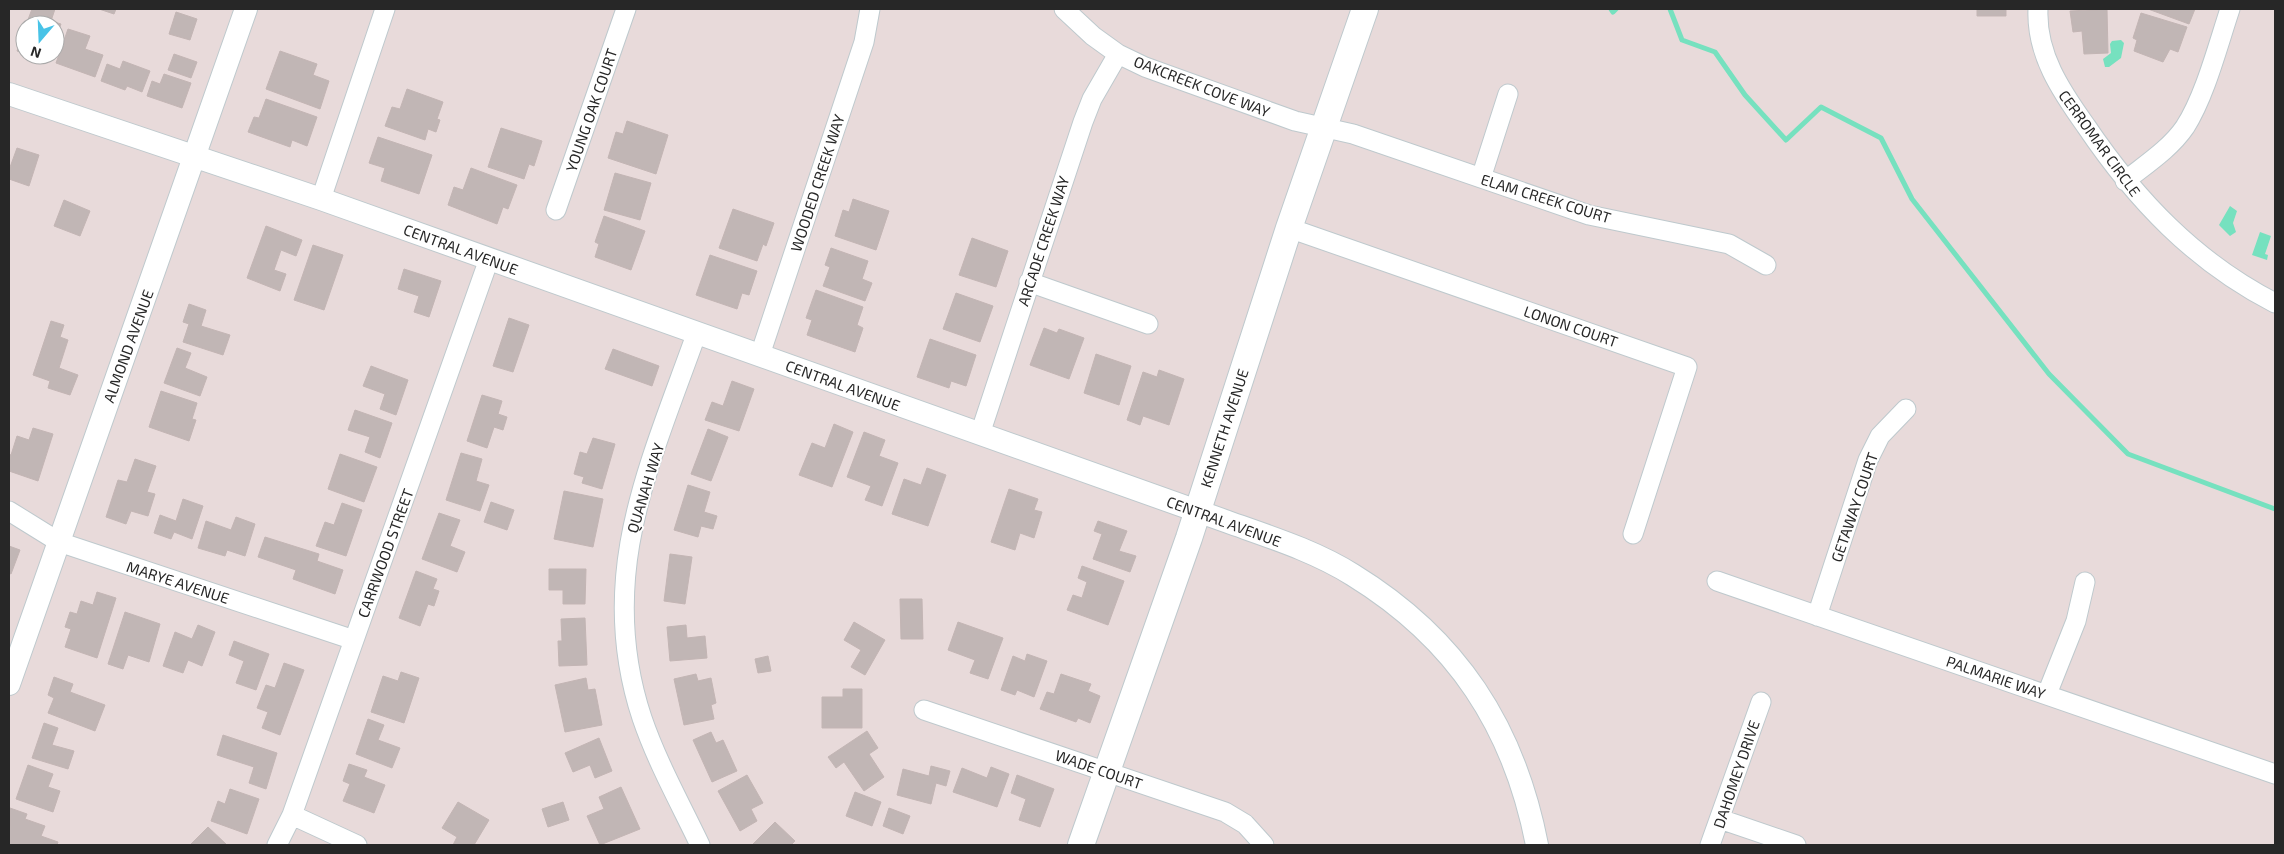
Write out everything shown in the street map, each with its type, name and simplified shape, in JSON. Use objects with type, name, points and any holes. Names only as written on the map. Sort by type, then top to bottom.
[{"type":"main road","name":"KENNETH AVENUE","points":[[1081,845],[1198,511],[1289,228],[1365,9]]},
{"type":"street","name":"ALMOND AVENUE","points":[[9,684],[246,9]]},
{"type":"street","points":[[320,199],[385,9]]},
{"type":"street","name":"YOUNG OAK COURT","points":[[556,210],[626,9]]},
{"type":"street","name":"WOODED CREEK WAY","points":[[760,355],[864,42],[870,9]]},
{"type":"street","name":"OAKCREEK COVE WAY","points":[[1064,9],[1093,36],[1118,54],[1145,67],[1295,122],[1324,126]]},
{"type":"street","name":"CERROMAR CIRCLE","points":[[2038,9],[2040,38],[2046,59],[2057,84],[2125,181],[2181,239],[2213,265],[2275,303]]},
{"type":"street","points":[[2125,181],[2168,145],[2184,128],[2196,107],[2230,9]]},
{"type":"street","name":"ARCADE CREEK WAY","points":[[980,434],[1083,122],[1092,99],[1118,54]]},
{"type":"street","name":"CENTRAL AVENUE","points":[[9,94],[320,199],[1294,546],[1353,575],[1411,618],[1439,644],[1481,697],[1505,739],[1520,775],[1537,845]]},
{"type":"street","points":[[1481,178],[1508,94]]},
{"type":"street","name":"ELAM CREEK COURT","points":[[1324,126],[1589,215],[1729,244],[1766,265]]},
{"type":"street","name":"LONON COURT","points":[[1289,228],[1688,367],[1633,534]]},
{"type":"street","name":"CARRWOOD STREET","points":[[277,845],[292,815],[489,259]]},
{"type":"street","points":[[1029,282],[1148,324]]},
{"type":"street","name":"QUANAH WAY","points":[[697,332],[630,530],[623,606],[627,656],[642,718],[656,754],[700,845]]},
{"type":"street","name":"GETAWAY COURT","points":[[1818,616],[1868,460],[1880,436],[1906,408]]},
{"type":"street","name":"MARYE AVENUE","points":[[9,512],[59,542],[354,640]]},
{"type":"street","name":"PALMARIE WAY","points":[[1717,581],[2275,774]]},
{"type":"street","points":[[2047,694],[2076,621],[2085,582]]},
{"type":"street","name":"DAHOMEY DRIVE","points":[[1710,845],[1761,702]]},
{"type":"street","name":"WADE COURT","points":[[924,710],[1225,812],[1245,824],[1264,845]]},
{"type":"street","points":[[292,815],[357,845]]},
{"type":"street","points":[[1720,818],[1796,845]]},
{"type":"shaded area","points":[[2121,40],[2124,43],[2121,58],[2109,67],[2105,67],[2103,59],[2111,53],[2110,44],[2112,41]]},
{"type":"shaded area","points":[[2230,206],[2237,211],[2233,223],[2236,232],[2230,236],[2219,225]]},
{"type":"shaded area","points":[[2260,232],[2271,236],[2265,254],[2268,255],[2267,260],[2252,255]]},
{"type":"building","points":[[32,9],[55,9],[53,15],[30,15]]},
{"type":"building","points":[[99,9],[116,9],[114,14]]},
{"type":"building","points":[[1977,9],[2006,9],[2006,16],[1977,16]]},
{"type":"building","points":[[2107,9],[2108,53],[2084,54],[2082,31],[2073,32],[2070,11]]},
{"type":"building","points":[[2148,9],[2195,9],[2189,24]]},
{"type":"building","points":[[176,12],[197,19],[190,40],[169,34]]},
{"type":"building","points":[[2141,13],[2187,27],[2178,52],[2170,49],[2163,62],[2134,51],[2137,40],[2133,38]]},
{"type":"building","points":[[68,29],[90,36],[85,49],[103,55],[95,77],[62,65],[65,65],[65,38]]},
{"type":"building","points":[[280,51],[317,64],[313,75],[329,81],[320,109],[266,89]]},
{"type":"building","points":[[174,54],[197,62],[191,78],[168,70]]},
{"type":"building","points":[[123,61],[150,71],[142,92],[127,86],[125,90],[101,81],[107,64],[120,69]]},
{"type":"building","points":[[164,74],[191,83],[182,108],[147,96],[152,81],[160,84]]},
{"type":"building","points":[[407,89],[443,102],[437,119],[440,120],[436,132],[428,129],[425,140],[385,126],[392,107],[400,109]]},
{"type":"building","points":[[266,99],[317,117],[307,146],[292,140],[290,147],[248,132],[254,117],[259,118]]},
{"type":"building","points":[[627,121],[668,135],[656,174],[608,158],[616,132],[623,134]]},
{"type":"building","points":[[501,128],[542,141],[534,166],[529,164],[524,179],[488,167]]},
{"type":"building","points":[[378,137],[432,155],[419,194],[381,181],[385,168],[369,163]]},
{"type":"building","points":[[17,148],[39,155],[29,186],[9,179],[9,170]]},
{"type":"building","points":[[471,168],[517,185],[508,209],[503,207],[497,224],[448,205],[454,187],[463,190]]},
{"type":"building","points":[[615,173],[651,183],[640,220],[604,210]]},
{"type":"building","points":[[853,199],[889,211],[876,250],[835,236],[843,210],[849,212]]},
{"type":"building","points":[[64,200],[90,211],[80,236],[54,226]]},
{"type":"building","points":[[733,209],[774,223],[766,246],[763,244],[757,261],[719,248]]},
{"type":"building","points":[[604,216],[645,231],[631,270],[595,257],[599,244],[595,242]]},
{"type":"building","points":[[266,226],[302,240],[296,256],[281,250],[274,270],[286,274],[280,291],[247,278]]},
{"type":"building","points":[[972,238],[1008,251],[996,287],[959,275]]},
{"type":"building","points":[[313,245],[343,255],[324,310],[294,300]]},
{"type":"building","points":[[831,248],[868,261],[862,279],[872,283],[865,301],[823,286],[830,267],[825,265]]},
{"type":"building","points":[[710,255],[757,271],[749,295],[742,293],[737,309],[696,295]]},
{"type":"building","points":[[404,269],[441,281],[429,317],[414,312],[419,296],[398,289]]},
{"type":"building","points":[[816,290],[863,307],[857,325],[863,328],[855,352],[807,335],[812,320],[806,318]]},
{"type":"building","points":[[956,293],[993,306],[980,342],[943,329]]},
{"type":"building","points":[[189,304],[206,310],[201,326],[230,335],[223,355],[183,342],[189,324],[183,322]]},
{"type":"building","points":[[509,318],[529,325],[513,372],[493,366]]},
{"type":"building","points":[[51,321],[64,325],[60,337],[68,340],[59,368],[78,375],[70,395],[48,388],[50,381],[33,375]]},
{"type":"building","points":[[1044,328],[1057,333],[1059,329],[1084,338],[1069,379],[1030,365]]},
{"type":"building","points":[[930,339],[976,355],[966,386],[951,381],[949,388],[917,377]]},
{"type":"building","points":[[177,348],[191,353],[185,368],[207,377],[200,396],[164,383]]},
{"type":"building","points":[[613,349],[659,366],[652,386],[605,369]]},
{"type":"building","points":[[1096,354],[1131,366],[1119,405],[1084,393]]},
{"type":"building","points":[[371,366],[408,380],[396,415],[380,409],[385,394],[363,386]]},
{"type":"building","points":[[1159,370],[1184,379],[1169,425],[1143,416],[1140,425],[1127,420],[1143,372],[1157,377]]},
{"type":"building","points":[[732,381],[754,389],[739,431],[705,420],[712,402],[723,406]]},
{"type":"building","points":[[161,391],[197,403],[192,419],[196,420],[189,441],[149,427]]},
{"type":"building","points":[[482,395],[502,401],[498,414],[507,417],[503,430],[494,427],[487,448],[467,441]]},
{"type":"building","points":[[355,410],[392,423],[380,458],[365,452],[370,437],[348,430]]},
{"type":"building","points":[[834,424],[853,432],[832,487],[799,475],[812,443],[825,448]]},
{"type":"building","points":[[33,428],[53,434],[38,481],[9,471],[9,454],[11,455],[17,436],[29,440]]},
{"type":"building","points":[[708,429],[728,437],[711,481],[691,474]]},
{"type":"building","points":[[864,432],[885,440],[879,456],[898,463],[882,506],[865,500],[871,486],[847,477]]},
{"type":"building","points":[[593,438],[615,444],[602,489],[582,483],[584,477],[574,474],[580,452],[587,454]]},
{"type":"building","points":[[461,453],[482,459],[476,481],[489,485],[480,511],[446,500]]},
{"type":"building","points":[[340,454],[377,467],[364,502],[328,489]]},
{"type":"building","points":[[135,459],[156,466],[147,492],[155,494],[148,516],[131,511],[126,524],[106,517],[118,480],[127,482]]},
{"type":"building","points":[[927,468],[946,475],[928,526],[892,514],[904,479],[921,485]]},
{"type":"building","points":[[688,485],[710,492],[704,512],[717,516],[713,529],[701,526],[698,537],[674,530]]},
{"type":"building","points":[[1009,489],[1038,499],[1034,510],[1042,512],[1034,538],[1020,533],[1015,550],[991,542]]},
{"type":"building","points":[[564,491],[603,499],[593,547],[554,539]]},
{"type":"building","points":[[183,499],[203,506],[192,539],[174,532],[171,539],[154,533],[160,515],[176,521]]},
{"type":"building","points":[[491,502],[514,510],[507,530],[484,522]]},
{"type":"building","points":[[342,503],[362,510],[346,556],[316,546],[325,522],[334,525]]},
{"type":"building","points":[[439,513],[460,520],[450,546],[465,552],[457,572],[422,559]]},
{"type":"building","points":[[236,517],[255,524],[245,556],[227,550],[225,556],[198,548],[206,521],[231,530]]},
{"type":"building","points":[[1098,521],[1127,531],[1119,551],[1136,556],[1130,572],[1093,559],[1102,534],[1094,531]]},
{"type":"building","points":[[265,537],[319,554],[317,561],[343,570],[335,594],[293,579],[296,570],[258,557]]},
{"type":"building","points":[[9,546],[20,550],[11,574],[9,573]]},
{"type":"building","points":[[670,554],[692,557],[685,604],[664,601]]},
{"type":"building","points":[[1082,566],[1124,581],[1108,625],[1067,610],[1073,595],[1082,598],[1087,582],[1078,578]]},
{"type":"building","points":[[549,569],[586,569],[585,604],[563,604],[563,590],[549,590]]},
{"type":"building","points":[[416,571],[437,579],[433,589],[439,591],[434,606],[428,604],[420,626],[399,618]]},
{"type":"building","points":[[97,592],[116,598],[97,658],[65,647],[71,629],[65,627],[70,612],[77,614],[81,601],[93,605]]},
{"type":"building","points":[[900,599],[922,599],[923,639],[901,639]]},
{"type":"building","points":[[125,612],[160,624],[149,662],[128,655],[123,669],[108,664]]},
{"type":"building","points":[[585,618],[587,665],[559,666],[558,641],[562,641],[561,619]]},
{"type":"building","points":[[854,622],[885,640],[865,675],[851,667],[861,650],[844,640]]},
{"type":"building","points":[[958,622],[1003,638],[988,679],[970,673],[975,660],[948,650]]},
{"type":"building","points":[[198,625],[215,632],[202,666],[188,660],[183,673],[163,666],[175,632],[192,639]]},
{"type":"building","points":[[686,625],[687,638],[705,636],[707,658],[670,661],[667,627]]},
{"type":"building","points":[[234,641],[269,654],[256,690],[236,683],[244,661],[229,655]]},
{"type":"building","points":[[1027,654],[1047,661],[1034,697],[1017,690],[1015,695],[1001,690],[1013,656],[1025,661]]},
{"type":"building","points":[[768,656],[771,671],[758,673],[755,659]]},
{"type":"building","points":[[284,663],[304,670],[280,735],[262,728],[268,712],[257,708],[266,685],[275,688]]},
{"type":"building","points":[[401,672],[419,678],[404,723],[371,712],[383,676],[398,681]]},
{"type":"building","points":[[696,674],[698,681],[711,678],[716,703],[711,705],[714,719],[684,725],[674,679]]},
{"type":"building","points":[[1061,674],[1091,684],[1088,691],[1100,696],[1090,723],[1078,718],[1076,722],[1040,709],[1047,692],[1054,694]]},
{"type":"building","points":[[54,677],[73,684],[70,692],[105,705],[95,731],[48,713],[54,698],[48,695]]},
{"type":"building","points":[[586,678],[588,690],[595,689],[602,725],[565,732],[555,685]]},
{"type":"building","points":[[843,689],[862,689],[862,728],[822,728],[822,697],[843,697]]},
{"type":"building","points":[[368,719],[384,725],[378,740],[400,748],[392,768],[356,754]]},
{"type":"building","points":[[44,723],[58,728],[52,745],[74,751],[68,769],[32,758]]},
{"type":"building","points":[[867,731],[878,748],[869,754],[884,777],[864,791],[844,762],[836,768],[828,757]]},
{"type":"building","points":[[711,732],[716,743],[723,740],[737,771],[712,782],[693,740]]},
{"type":"building","points":[[223,735],[277,753],[266,789],[249,783],[254,767],[217,755]]},
{"type":"building","points":[[599,738],[612,771],[595,778],[590,765],[573,772],[565,753]]},
{"type":"building","points":[[349,764],[367,770],[364,777],[385,785],[374,813],[343,801],[350,784],[343,781]]},
{"type":"building","points":[[28,765],[53,774],[48,787],[60,791],[53,812],[16,799]]},
{"type":"building","points":[[931,766],[950,771],[946,786],[936,783],[931,804],[897,795],[903,769],[929,776]]},
{"type":"building","points":[[991,767],[1009,774],[997,807],[953,792],[962,768],[987,778]]},
{"type":"building","points":[[747,775],[763,803],[751,809],[757,821],[740,831],[718,791]]},
{"type":"building","points":[[1017,775],[1054,789],[1040,827],[1019,820],[1026,799],[1011,793]]},
{"type":"building","points":[[621,787],[640,829],[600,845],[587,816],[604,809],[599,797]]},
{"type":"building","points":[[230,789],[259,799],[247,834],[211,821],[218,801],[225,804]]},
{"type":"building","points":[[855,792],[881,802],[872,826],[846,816]]},
{"type":"building","points":[[458,802],[489,820],[474,845],[453,845],[457,837],[442,828]]},
{"type":"building","points":[[563,802],[569,820],[548,827],[542,809]]},
{"type":"building","points":[[10,808],[27,814],[25,819],[45,826],[41,836],[58,842],[57,845],[9,845]]},
{"type":"building","points":[[889,808],[910,816],[903,834],[883,826]]},
{"type":"building","points":[[775,822],[795,841],[791,845],[752,845]]},
{"type":"building","points":[[208,827],[227,845],[190,845]]},
{"type":"waterway","points":[[1611,9],[1613,12],[1616,9]]},
{"type":"waterway","points":[[1670,9],[1682,40],[1715,52],[1745,95],[1786,140],[1821,107],[1881,138],[1912,199],[2049,374],[2128,454],[2275,509]]}]
